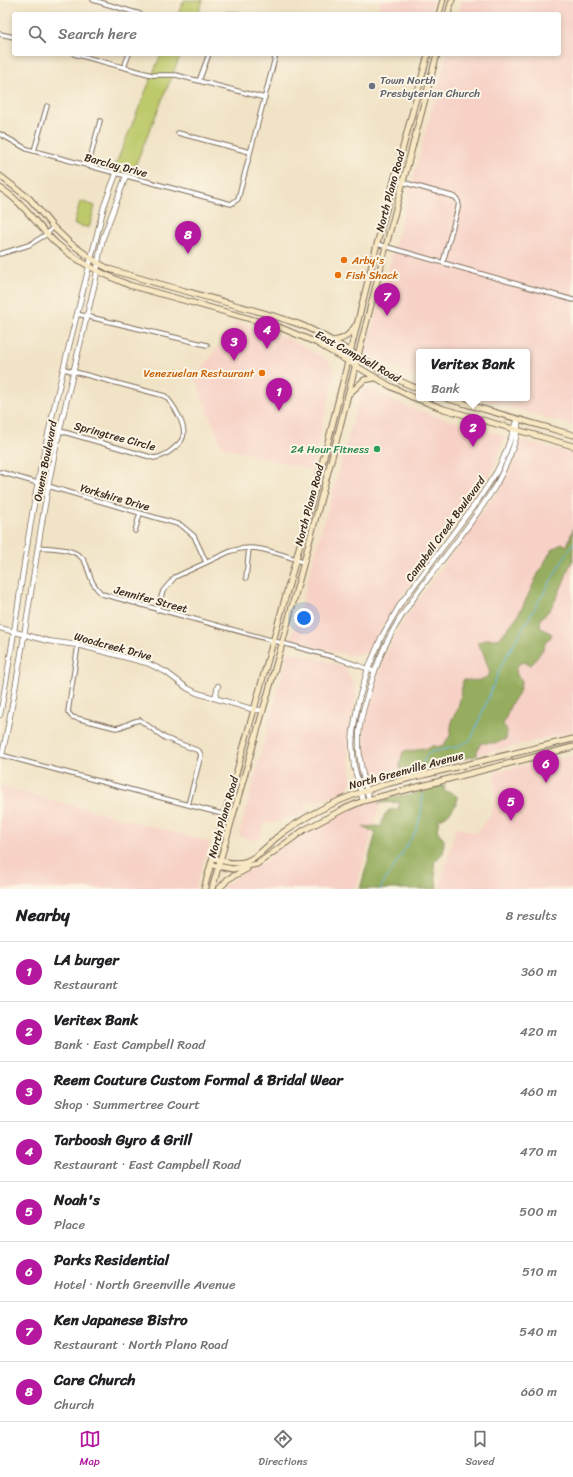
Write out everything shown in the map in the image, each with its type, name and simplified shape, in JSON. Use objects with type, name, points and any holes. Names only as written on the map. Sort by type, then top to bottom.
[{"type":"main road","points":[[440,12],[443,0]]},
{"type":"main road","points":[[448,12],[452,0]]},
{"type":"main road","points":[[441,6],[450,6]]},
{"type":"main road","name":"North Plano Road","points":[[204,889],[226,815],[329,438],[377,244],[427,56]]},
{"type":"main road","name":"North Plano Road","points":[[212,889],[235,812],[262,710],[304,563],[402,182],[436,56]]},
{"type":"main road","points":[[423,72],[431,74]]},
{"type":"main road","points":[[406,133],[415,135]]},
{"type":"main road","name":"East Campbell Road","points":[[0,176],[30,199],[53,227],[70,243],[109,269],[261,312],[303,326],[358,356],[392,377],[416,388]]},
{"type":"main road","name":"East Campbell Road","points":[[0,188],[23,206],[57,244],[89,268],[129,285],[279,327],[317,343],[375,378],[401,392],[416,398]]},
{"type":"main road","points":[[202,306],[205,296]]},
{"type":"main road","points":[[259,322],[261,312]]},
{"type":"main road","points":[[331,341],[339,341],[351,333],[358,320]]},
{"type":"main road","points":[[348,394],[364,380],[375,378]]},
{"type":"main road","name":"East Campbell Road","points":[[424,401],[444,409],[573,446]]},
{"type":"main road","points":[[455,401],[573,435]]},
{"type":"main road","points":[[329,438],[336,442]]},
{"type":"main road","name":"North Greenville Avenue","points":[[214,858],[221,861],[239,862],[252,858],[278,837],[311,814],[348,796],[366,790],[573,739]]},
{"type":"main road","name":"North Greenville Avenue","points":[[219,867],[239,869],[257,864],[304,830],[325,818],[363,801],[573,747]]},
{"type":"main road","points":[[226,815],[229,816],[235,812]]},
{"type":"main road","points":[[219,889],[232,877],[257,864]]},
{"type":"main road","points":[[212,865],[219,867]]},
{"type":"street","points":[[93,0],[135,12]]},
{"type":"street","points":[[0,34],[12,37]]},
{"type":"street","points":[[82,56],[155,76],[171,74],[265,98]]},
{"type":"street","points":[[124,67],[128,56]]},
{"type":"street","points":[[199,81],[208,56]]},
{"type":"street","points":[[178,133],[250,152],[276,56]]},
{"type":"street","points":[[34,151],[47,106]]},
{"type":"street","points":[[88,166],[100,120]]},
{"type":"street","name":"Barclay Drive","points":[[0,134],[27,149],[231,204],[238,200],[250,152]]},
{"type":"street","name":"Owens Boulevard","points":[[0,715],[38,483],[105,199],[116,174]]},
{"type":"street","name":"Owens Boulevard","points":[[1,755],[17,683],[48,486],[106,230],[126,176]]},
{"type":"street","points":[[395,180],[455,197],[458,200],[458,208],[443,262]]},
{"type":"street","points":[[0,254],[30,245],[47,234],[53,227]]},
{"type":"street","points":[[377,244],[573,300]]},
{"type":"street","points":[[77,314],[207,345]]},
{"type":"street","name":"Springtree Circle","points":[[50,428],[154,458],[164,456],[180,443],[183,438],[184,430],[174,405],[165,396],[64,369]]},
{"type":"street","name":"Campbell Creek Boulevard","points":[[369,799],[361,769],[359,731],[362,712],[374,671],[384,647],[396,625],[491,494],[501,476],[516,430],[518,419]]},
{"type":"street","name":"Campbell Creek Boulevard","points":[[363,801],[353,755],[353,730],[358,702],[368,669],[382,636],[401,603],[485,490],[503,459],[516,430]]},
{"type":"street","name":"Yorkshire Drive","points":[[0,472],[180,525],[191,532],[197,541],[206,562]]},
{"type":"street","points":[[485,490],[491,494]]},
{"type":"street","points":[[135,531],[140,513]]},
{"type":"street","name":"Jennifer Street","points":[[38,547],[67,551],[82,557],[86,563],[94,587],[102,594],[337,658],[374,671]]},
{"type":"street","points":[[246,578],[249,548]]},
{"type":"street","points":[[157,610],[163,591],[175,577],[231,551],[249,548],[296,559],[304,563]]},
{"type":"street","points":[[442,549],[448,552]]},
{"type":"street","points":[[390,622],[396,625]]},
{"type":"street","name":"Woodcreek Drive","points":[[0,628],[14,633],[55,642],[78,645],[155,666],[175,678],[187,688],[197,693],[255,710],[262,710]]},
{"type":"street","points":[[78,645],[68,712],[69,715],[116,728],[123,727],[134,721],[140,720],[174,743],[199,751],[202,755],[188,805]]},
{"type":"street","points":[[215,698],[218,686]]},
{"type":"street","points":[[353,730],[359,731]]},
{"type":"street","points":[[1,755],[226,815]]},
{"type":"shaded area","points":[[381,0],[434,0],[431,12],[378,12]]},
{"type":"shaded area","points":[[462,0],[573,0],[573,426],[489,401],[530,401],[530,349],[416,349],[416,377],[365,354],[446,56],[561,56],[561,12],[459,12]]},
{"type":"shaded area","points":[[236,323],[287,338],[325,358],[336,371],[311,470],[222,447],[195,378]]},
{"type":"shaded area","points":[[362,387],[367,387],[400,404],[435,416],[506,436],[490,476],[398,601],[383,626],[371,652],[348,655],[291,640]]},
{"type":"shaded area","points":[[521,440],[573,454],[573,731],[373,781],[369,780],[363,754],[365,725],[369,706],[385,656],[396,633],[408,614],[498,491],[513,463]]},
{"type":"shaded area","points":[[291,652],[343,666],[356,688],[348,750],[352,780],[346,790],[338,792],[338,795],[305,803],[307,811],[303,812],[303,814],[275,823],[264,823],[260,839],[257,838],[256,841],[239,836],[287,655]]},
{"type":"shaded area","points":[[573,754],[573,889],[439,889],[456,827],[476,833],[490,816],[495,801],[494,776],[497,772]]},
{"type":"shaded area","points":[[0,786],[210,842],[195,889],[0,889]]},
{"type":"shaded area","points":[[382,798],[356,889],[219,889],[243,873],[263,863],[289,842],[361,805]]},
{"type":"green space","points":[[184,0],[203,0],[199,12],[179,12]]},
{"type":"green space","points":[[160,56],[180,56],[131,176],[113,171]]},
{"type":"green space","points":[[80,201],[95,206],[89,228],[74,224]]},
{"type":"green space","points":[[573,529],[573,561],[555,601],[549,611],[541,618],[540,627],[552,634],[531,665],[523,662],[519,664],[516,669],[517,675],[522,680],[518,695],[511,704],[503,725],[507,730],[506,739],[497,743],[481,743],[477,751],[477,756],[454,760],[403,774],[400,766],[403,752],[407,750],[410,752],[422,748],[427,749],[435,745],[437,747],[443,745],[450,736],[452,719],[457,711],[463,680],[482,680],[490,673],[483,652],[477,643],[487,639],[499,639],[516,618],[551,551],[562,543],[567,546]]},
{"type":"green space","points":[[431,786],[445,786],[444,790],[446,792],[453,793],[458,798],[451,811],[439,819],[437,830],[444,840],[443,853],[434,862],[437,889],[360,889],[376,833],[363,827],[381,827],[384,816],[389,810],[398,809],[400,802],[378,803],[393,797],[413,794],[419,789],[426,792]]},
{"type":"waterway","points":[[422,769],[425,757],[431,752],[456,747],[471,740],[502,664],[573,543]]},
{"type":"waterway","points":[[380,889],[416,831],[421,814],[423,793]]},
{"type":"place","name":"Town North Presbyterian Church","points":[[372,86]]},
{"type":"place","name":"Care Church","points":[[188,254]]},
{"type":"place","name":"Arby's","points":[[344,260]]},
{"type":"place","name":"Fish Shack","points":[[338,275]]},
{"type":"place","name":"Ken Japanese Bistro","points":[[387,316]]},
{"type":"place","name":"Tarboosh Gyro & Grill","points":[[267,349]]},
{"type":"place","name":"Reem Couture Custom Formal & Bridal Wear","points":[[234,361]]},
{"type":"place","name":"Venezuelan Restaurant","points":[[262,373]]},
{"type":"place","name":"LA burger","points":[[279,411]]},
{"type":"place","name":"Veritex Bank","points":[[473,447]]},
{"type":"place","name":"24 Hour Fitness","points":[[377,449]]},
{"type":"place","name":"Parks Residential","points":[[546,783]]},
{"type":"place","name":"Noah's","points":[[511,821]]}]
